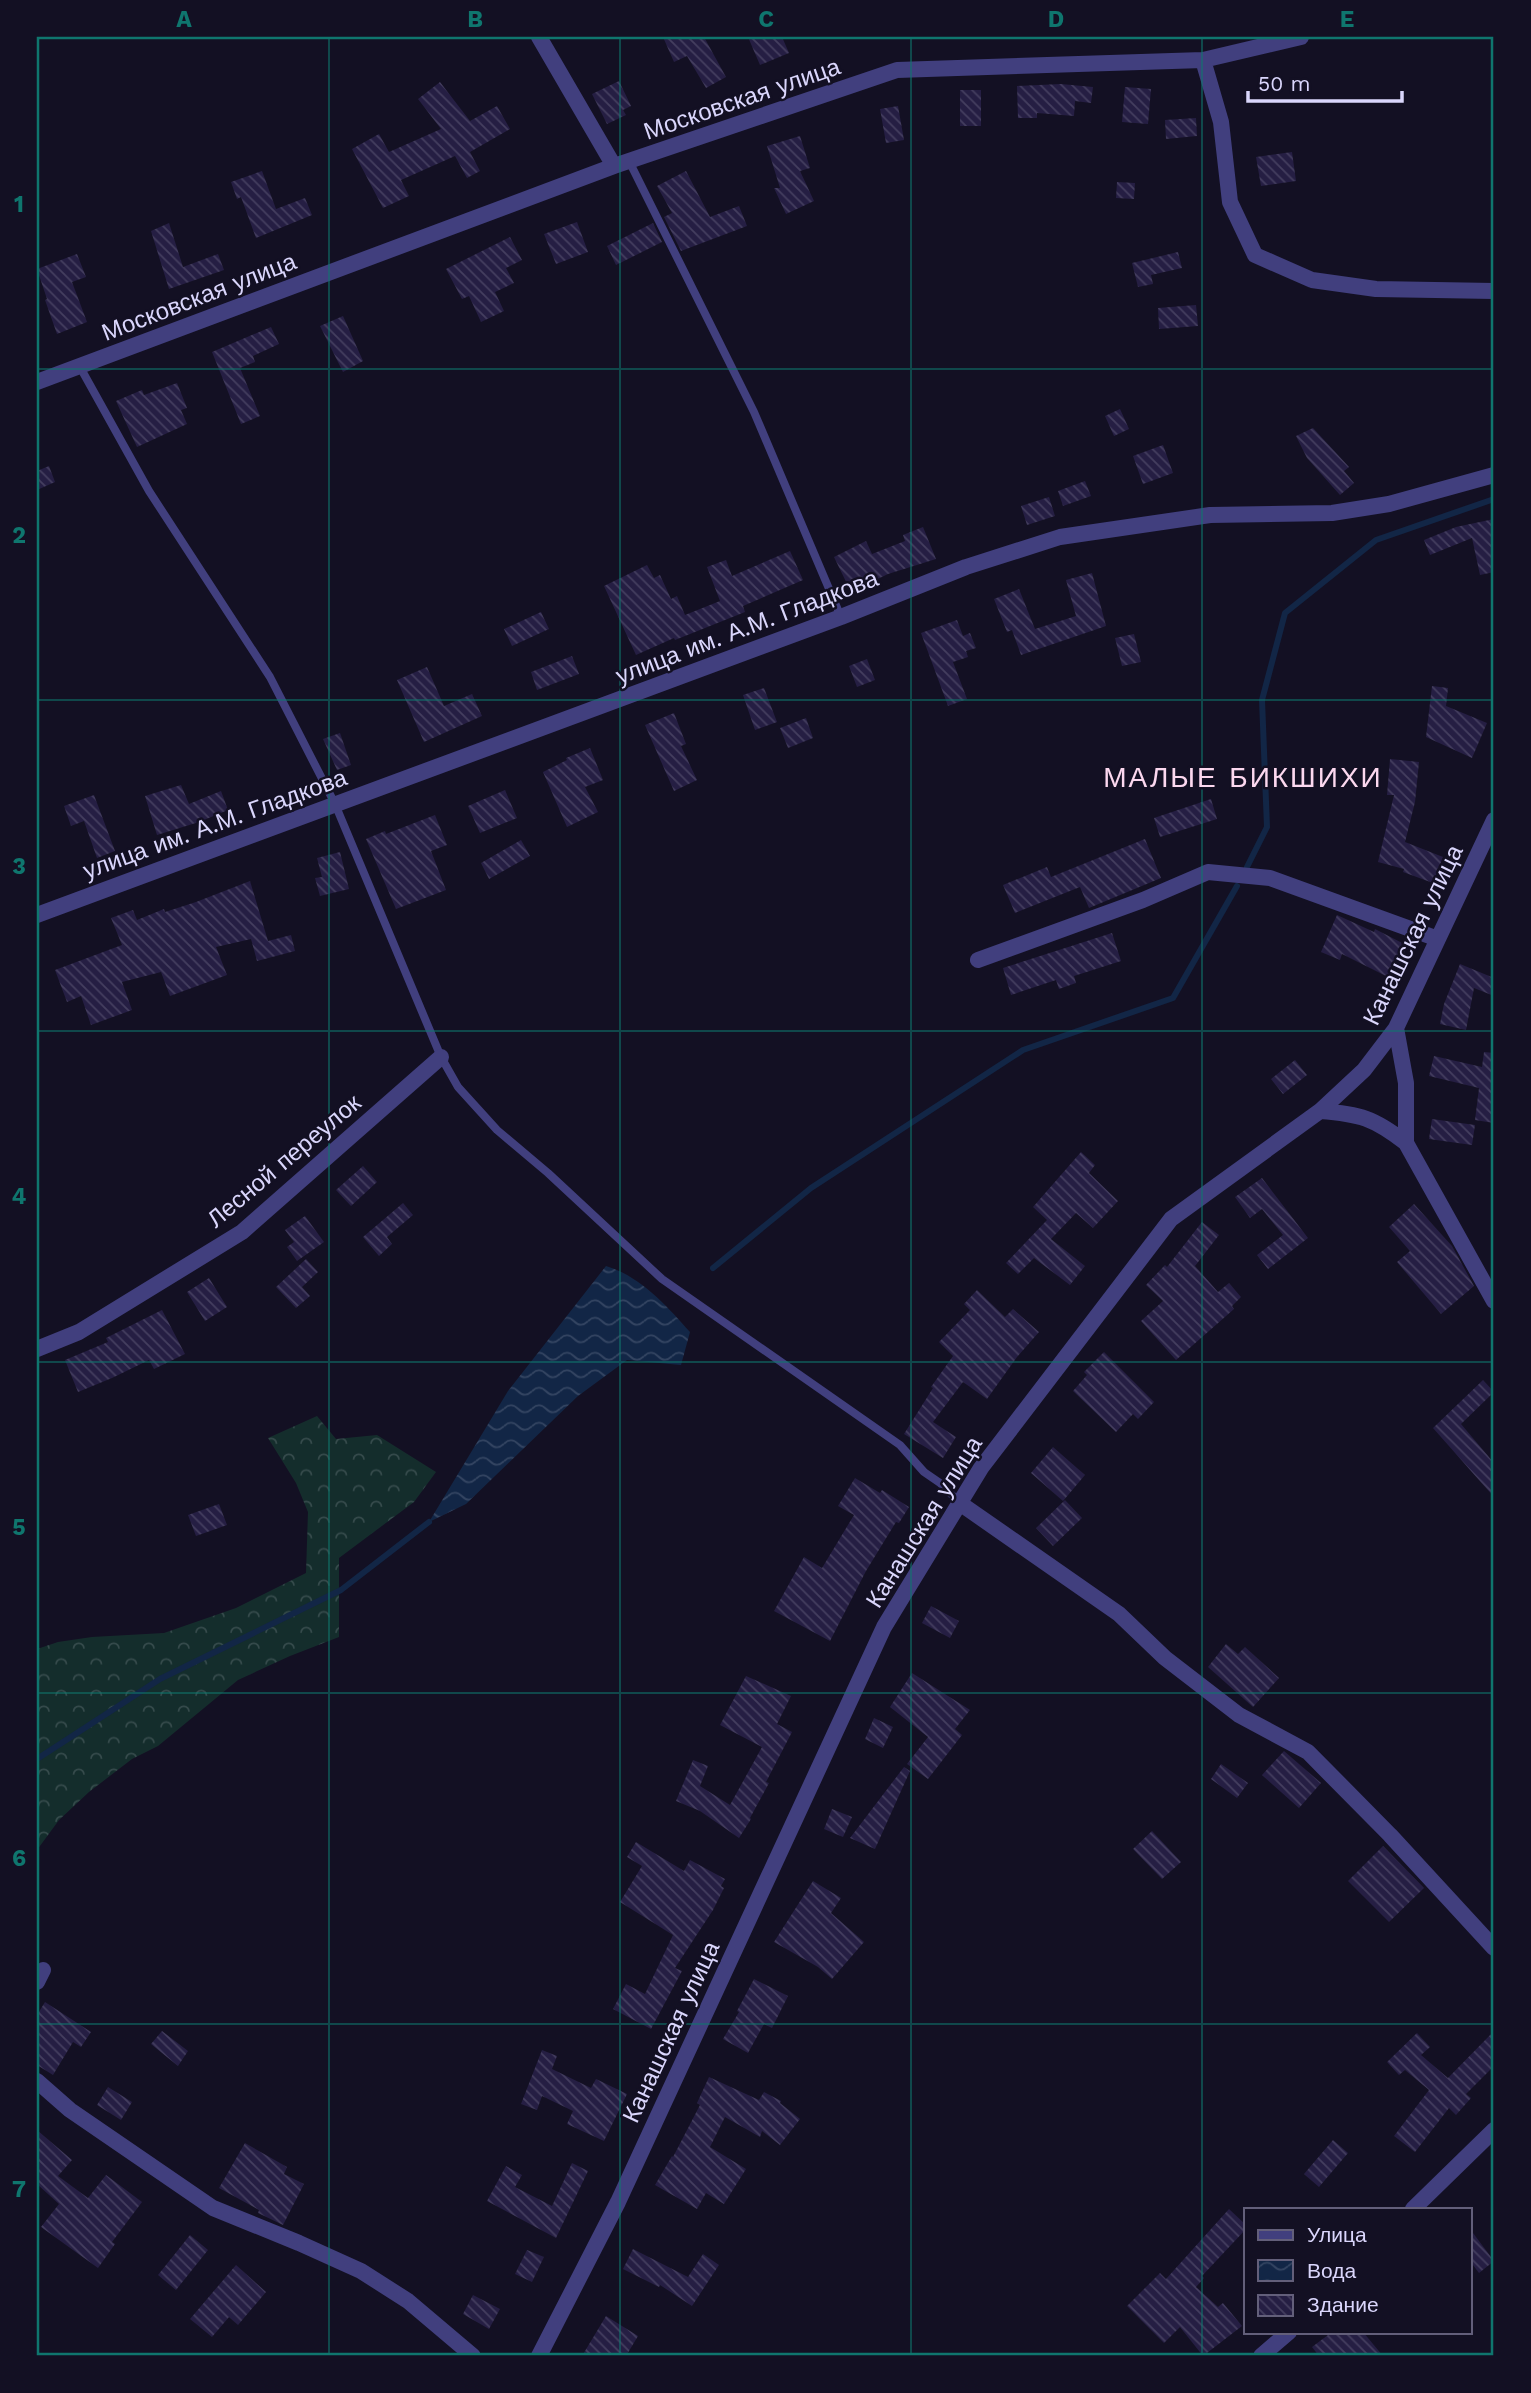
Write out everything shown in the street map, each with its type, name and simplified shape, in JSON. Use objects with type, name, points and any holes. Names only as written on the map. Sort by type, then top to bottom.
[{"type":"street","points":[[539,37],[622,163]]},
{"type":"street","name":"Московская улица","points":[[37,383],[622,163],[897,70],[1203,60],[1301,37]]},
{"type":"street","points":[[1203,60],[1221,122],[1230,202],[1255,256],[1312,280],[1376,289],[1494,291]]},
{"type":"street","name":"улица им. А.М. Гладкова","points":[[37,915],[841,617],[966,568],[1060,537],[1210,515],[1332,513],[1389,504],[1494,475]]},
{"type":"street","name":"Канашская улица","points":[[539,2356],[618,2202],[884,1627],[981,1468],[1171,1219],[1320,1111],[1364,1070],[1396,1027],[1494,820]]},
{"type":"street","points":[[978,960],[1143,900],[1208,872],[1270,878],[1438,939]]},
{"type":"street","points":[[1396,1027],[1406,1083],[1406,1143]]},
{"type":"street","name":"Лесной переулок","points":[[37,1349],[79,1332],[242,1232],[441,1057]]},
{"type":"street","points":[[1320,1111],[1352,1114],[1383,1125],[1406,1143],[1494,1300]]},
{"type":"street","points":[[961,1504],[1119,1614],[1165,1658],[1239,1715],[1308,1752],[1390,1835],[1494,1948]]},
{"type":"street","points":[[37,2081],[70,2110],[213,2208],[361,2271],[408,2301],[473,2356]]},
{"type":"street","points":[[1414,2208],[1494,2130]]},
{"type":"street","points":[[1261,2356],[1287,2334]]},
{"type":"lane","points":[[622,163],[754,412],[841,617]]},
{"type":"lane","points":[[80,367],[149,491],[270,677],[335,804],[441,1057],[458,1087],[497,1130],[557,1180],[662,1279],[900,1445],[961,1504]]},
{"type":"green space","points":[[317,1416],[336,1439],[377,1435],[436,1472],[414,1502],[339,1558],[339,1637],[238,1680],[158,1746],[132,1759],[89,1792],[59,1820],[37,1850],[37,1649],[58,1642],[92,1637],[164,1633],[236,1608],[306,1573],[308,1512],[296,1483],[268,1438]]},
{"type":"water","points":[[606,1266],[641,1284],[690,1332],[681,1365],[627,1360],[578,1396],[466,1504],[429,1522],[508,1391]]},
{"type":"building","points":[[663,37],[704,37],[726,77],[706,88],[687,56],[674,62]]},
{"type":"building","points":[[748,37],[782,37],[789,53],[760,65]]},
{"type":"building","points":[[619,81],[631,106],[623,110],[626,115],[607,124],[592,94]]},
{"type":"building","points":[[440,82],[470,121],[497,106],[510,129],[470,152],[480,171],[467,178],[455,156],[401,180],[409,196],[383,208],[352,149],[379,134],[389,152],[441,129],[418,99]]},
{"type":"building","points":[[1061,84],[1093,87],[1091,103],[1075,101],[1074,116],[1037,113],[1037,118],[1018,118],[1017,86]]},
{"type":"building","points":[[1125,87],[1151,89],[1148,124],[1122,122]]},
{"type":"building","points":[[960,90],[981,90],[981,126],[960,126]]},
{"type":"building","points":[[898,106],[904,140],[886,143],[880,109]]},
{"type":"building","points":[[1196,118],[1197,136],[1166,139],[1165,120]]},
{"type":"building","points":[[800,136],[810,168],[800,171],[814,201],[786,214],[774,188],[780,188],[767,146]]},
{"type":"building","points":[[1292,152],[1296,181],[1261,186],[1256,157]]},
{"type":"building","points":[[262,171],[276,209],[305,198],[312,215],[256,238],[241,197],[237,199],[231,182]]},
{"type":"building","points":[[686,171],[710,217],[739,206],[747,226],[681,251],[664,217],[672,213],[657,186]]},
{"type":"building","points":[[1117,182],[1135,183],[1134,199],[1116,198]]},
{"type":"building","points":[[577,222],[588,252],[556,264],[544,234]]},
{"type":"building","points":[[169,223],[183,267],[218,254],[224,270],[169,289],[151,231]]},
{"type":"building","points":[[653,223],[662,242],[616,265],[607,246]]},
{"type":"building","points":[[510,237],[522,260],[506,268],[514,283],[495,292],[504,311],[481,322],[469,296],[462,299],[446,269]]},
{"type":"building","points":[[1178,252],[1182,268],[1151,275],[1153,284],[1138,287],[1132,263]]},
{"type":"building","points":[[77,254],[86,277],[72,282],[87,322],[57,334],[37,269]]},
{"type":"building","points":[[1196,305],[1198,326],[1159,329],[1158,308]]},
{"type":"building","points":[[343,316],[363,361],[343,372],[320,326]]},
{"type":"building","points":[[271,327],[279,344],[253,356],[255,362],[240,368],[260,416],[241,424],[212,352]]},
{"type":"building","points":[[177,383],[187,408],[181,410],[187,424],[137,447],[116,401],[142,390],[144,395]]},
{"type":"building","points":[[1120,409],[1129,429],[1114,436],[1105,416]]},
{"type":"building","points":[[1313,428],[1349,467],[1344,471],[1354,483],[1340,495],[1307,458],[1296,436]]},
{"type":"building","points":[[1163,445],[1173,473],[1143,484],[1133,456]]},
{"type":"building","points":[[49,466],[55,482],[37,490],[37,471]]},
{"type":"building","points":[[1085,481],[1091,496],[1063,506],[1058,491]]},
{"type":"building","points":[[1049,497],[1055,516],[1027,525],[1021,506]]},
{"type":"building","points":[[1494,519],[1494,572],[1480,575],[1472,538],[1430,555],[1424,540],[1456,527]]},
{"type":"building","points":[[923,527],[936,559],[888,574],[851,592],[834,557],[866,541],[872,554],[905,541],[903,535]]},
{"type":"building","points":[[790,551],[803,580],[743,606],[745,612],[636,655],[604,586],[647,565],[654,578],[660,575],[671,599],[677,596],[685,615],[720,601],[707,567],[726,560],[732,576]]},
{"type":"building","points":[[1092,573],[1106,626],[1021,655],[1012,630],[1007,632],[994,599],[1019,589],[1035,629],[1076,616],[1066,580]]},
{"type":"building","points":[[541,612],[549,629],[512,646],[504,629]]},
{"type":"building","points":[[957,620],[963,636],[970,633],[976,648],[966,651],[968,657],[953,662],[967,699],[948,706],[921,633]]},
{"type":"building","points":[[1134,634],[1141,662],[1122,666],[1115,638]]},
{"type":"building","points":[[572,656],[579,674],[537,690],[531,672]]},
{"type":"building","points":[[867,659],[875,680],[857,687],[849,666]]},
{"type":"building","points":[[427,667],[444,706],[472,694],[482,716],[424,742],[397,680]]},
{"type":"building","points":[[1432,686],[1448,688],[1446,706],[1487,723],[1472,758],[1426,737]]},
{"type":"building","points":[[764,688],[777,722],[755,730],[743,695]]},
{"type":"building","points":[[674,713],[686,744],[681,746],[697,780],[674,791],[645,725]]},
{"type":"building","points":[[806,718],[813,738],[788,748],[780,728]]},
{"type":"building","points":[[340,733],[351,765],[337,770],[323,739]]},
{"type":"building","points":[[590,748],[603,780],[585,787],[598,812],[567,827],[543,772]]},
{"type":"building","points":[[1390,759],[1419,762],[1415,802],[1405,842],[1443,857],[1433,883],[1403,872],[1404,869],[1378,862],[1394,795],[1387,795]]},
{"type":"building","points":[[181,785],[189,804],[221,791],[228,810],[157,835],[145,796]]},
{"type":"building","points":[[505,790],[517,818],[480,833],[468,806]]},
{"type":"building","points":[[94,795],[115,851],[97,858],[84,821],[71,826],[64,806]]},
{"type":"building","points":[[1211,799],[1217,819],[1160,837],[1154,818]]},
{"type":"building","points":[[435,815],[447,845],[431,851],[446,890],[396,909],[366,839]]},
{"type":"building","points":[[1145,839],[1161,878],[1089,908],[1080,887],[1015,913],[1003,885],[1047,867],[1051,877]]},
{"type":"building","points":[[521,840],[530,856],[489,879],[481,863]]},
{"type":"building","points":[[340,852],[349,889],[320,896],[315,878],[322,877],[317,858]]},
{"type":"building","points":[[250,881],[268,941],[291,935],[295,951],[257,961],[251,939],[216,947],[227,975],[170,996],[161,972],[122,982],[132,1010],[91,1025],[81,996],[67,1002],[55,970],[122,945],[111,918],[133,910],[137,920],[164,909],[165,912],[196,902]]},
{"type":"building","points":[[1337,915],[1374,932],[1375,929],[1408,946],[1390,978],[1342,954],[1340,960],[1321,952]]},
{"type":"building","points":[[1112,933],[1121,961],[1074,976],[1076,983],[1059,989],[1056,980],[1011,995],[1003,968]]},
{"type":"building","points":[[1460,964],[1494,978],[1494,996],[1474,988],[1466,1030],[1440,1024],[1444,1004]]},
{"type":"building","points":[[1484,1052],[1494,1053],[1494,1123],[1475,1120],[1479,1088],[1429,1076],[1434,1056],[1482,1067]]},
{"type":"building","points":[[1295,1060],[1307,1075],[1283,1094],[1271,1079]]},
{"type":"building","points":[[1432,1119],[1475,1125],[1472,1145],[1429,1139]]},
{"type":"building","points":[[1081,1152],[1095,1165],[1089,1173],[1118,1201],[1093,1228],[1076,1213],[1051,1239],[1085,1266],[1070,1285],[1034,1258],[1018,1274],[1006,1263],[1047,1220],[1033,1207]]},
{"type":"building","points":[[363,1166],[377,1182],[351,1206],[336,1190]]},
{"type":"building","points":[[1262,1178],[1308,1238],[1268,1269],[1257,1255],[1283,1235],[1262,1209],[1250,1218],[1235,1197]]},
{"type":"building","points":[[403,1203],[413,1215],[387,1237],[392,1244],[379,1256],[363,1237]]},
{"type":"building","points":[[1414,1204],[1452,1246],[1474,1286],[1441,1314],[1397,1262],[1410,1251],[1389,1227]]},
{"type":"building","points":[[305,1216],[324,1242],[297,1261],[287,1247],[294,1242],[285,1230]]},
{"type":"building","points":[[1202,1222],[1219,1235],[1195,1266],[1218,1292],[1229,1283],[1241,1297],[1232,1306],[1234,1309],[1176,1360],[1141,1321],[1163,1301],[1146,1285],[1165,1265],[1167,1267]]},
{"type":"building","points":[[306,1259],[318,1272],[302,1287],[310,1296],[296,1308],[276,1287]]},
{"type":"building","points":[[209,1278],[227,1307],[205,1321],[187,1292]]},
{"type":"building","points":[[977,1290],[1005,1317],[1013,1309],[1039,1332],[987,1399],[963,1382],[933,1422],[956,1437],[943,1458],[904,1434],[933,1388],[931,1387],[953,1356],[939,1342],[970,1310],[964,1304]]},
{"type":"building","points":[[162,1310],[185,1354],[154,1369],[149,1360],[78,1392],[65,1360],[108,1342],[106,1338]]},
{"type":"building","points":[[1104,1352],[1154,1402],[1138,1419],[1133,1414],[1116,1432],[1073,1391],[1087,1375],[1084,1372]]},
{"type":"building","points":[[1483,1380],[1494,1392],[1461,1424],[1494,1463],[1494,1497],[1433,1428]]},
{"type":"building","points":[[1053,1447],[1085,1475],[1063,1501],[1031,1473]]},
{"type":"building","points":[[855,1478],[880,1493],[882,1490],[909,1507],[899,1523],[896,1522],[866,1571],[830,1641],[774,1611],[804,1557],[822,1568],[854,1515],[838,1506]]},
{"type":"building","points":[[1065,1500],[1082,1518],[1053,1546],[1036,1528]]},
{"type":"building","points":[[219,1504],[227,1525],[196,1536],[188,1515]]},
{"type":"building","points":[[931,1606],[959,1621],[950,1638],[922,1623]]},
{"type":"building","points":[[1226,1644],[1238,1654],[1245,1647],[1279,1678],[1253,1707],[1208,1667]]},
{"type":"building","points":[[912,1673],[970,1710],[955,1729],[962,1735],[928,1779],[907,1764],[928,1737],[890,1707]]},
{"type":"building","points":[[746,1676],[791,1696],[777,1724],[792,1732],[766,1782],[769,1783],[751,1819],[739,1838],[700,1811],[676,1801],[693,1760],[708,1766],[700,1786],[730,1805],[762,1747],[720,1725]]},
{"type":"building","points":[[874,1718],[893,1727],[883,1748],[865,1739]]},
{"type":"building","points":[[1284,1751],[1321,1783],[1299,1808],[1262,1775]]},
{"type":"building","points":[[1221,1764],[1248,1783],[1237,1798],[1211,1779]]},
{"type":"building","points":[[904,1767],[910,1771],[875,1849],[850,1838]]},
{"type":"building","points":[[832,1809],[852,1817],[843,1837],[824,1829]]},
{"type":"building","points":[[1152,1831],[1181,1862],[1162,1879],[1133,1849]]},
{"type":"building","points":[[636,1842],[684,1871],[690,1860],[725,1879],[721,1886],[724,1888],[713,1910],[675,1968],[682,1971],[651,2029],[613,2009],[626,1984],[645,1994],[673,1935],[620,1902],[642,1866],[627,1857]]},
{"type":"building","points":[[1383,1846],[1424,1888],[1389,1922],[1348,1881]]},
{"type":"building","points":[[813,1881],[841,1898],[831,1913],[864,1942],[832,1979],[818,1967],[774,1942]]},
{"type":"building","points":[[754,1979],[788,1996],[772,2028],[764,2024],[748,2053],[723,2039]]},
{"type":"building","points":[[45,2002],[91,2032],[81,2047],[73,2042],[53,2075],[37,2065],[37,2015]]},
{"type":"building","points":[[162,2031],[188,2051],[178,2066],[151,2044]]},
{"type":"building","points":[[1494,2031],[1494,2066],[1466,2094],[1471,2098],[1456,2115],[1449,2108],[1415,2152],[1394,2136],[1429,2090],[1405,2070],[1399,2075],[1387,2062],[1417,2033],[1430,2047],[1421,2055],[1448,2078]]},
{"type":"building","points":[[542,2050],[557,2056],[552,2069],[591,2088],[596,2079],[627,2094],[604,2141],[567,2124],[573,2111],[542,2096],[537,2110],[521,2104]]},
{"type":"building","points":[[709,2077],[759,2100],[764,2092],[781,2101],[780,2103],[800,2119],[780,2145],[762,2131],[760,2137],[725,2117],[710,2147],[746,2169],[724,2204],[706,2193],[697,2209],[655,2185],[700,2105],[697,2103]]},
{"type":"building","points":[[108,2087],[132,2102],[121,2120],[97,2105]]},
{"type":"building","points":[[37,2130],[72,2160],[58,2176],[88,2198],[106,2175],[142,2202],[112,2242],[115,2244],[98,2268],[41,2227],[59,2204],[37,2184]]},
{"type":"building","points":[[1333,2140],[1348,2153],[1319,2187],[1304,2174]]},
{"type":"building","points":[[245,2143],[287,2167],[284,2174],[304,2184],[283,2225],[258,2213],[259,2210],[219,2188]]},
{"type":"building","points":[[572,2163],[588,2171],[556,2238],[487,2201],[506,2166],[522,2175],[515,2187],[552,2206]]},
{"type":"building","points":[[1229,2209],[1244,2223],[1244,2231],[1202,2276],[1204,2278],[1196,2287],[1218,2307],[1223,2303],[1242,2326],[1203,2356],[1180,2327],[1164,2343],[1127,2306],[1160,2273],[1166,2279]]},
{"type":"building","points":[[1472,2232],[1494,2261],[1479,2273],[1472,2264]]},
{"type":"building","points":[[190,2235],[208,2250],[176,2290],[158,2275]]},
{"type":"building","points":[[633,2249],[688,2277],[703,2254],[719,2265],[692,2306],[660,2285],[659,2287],[623,2269]]},
{"type":"building","points":[[527,2250],[544,2257],[532,2282],[515,2274]]},
{"type":"building","points":[[236,2265],[266,2292],[238,2325],[229,2317],[212,2337],[190,2319]]},
{"type":"building","points":[[473,2295],[500,2309],[489,2329],[463,2314]]},
{"type":"building","points":[[606,2316],[638,2336],[626,2356],[582,2356]]},
{"type":"building","points":[[1329,2334],[1365,2334],[1383,2356],[1319,2356],[1312,2347]]},
{"type":"waterway","points":[[1247,867],[1267,827],[1262,700],[1285,613],[1376,540],[1494,499]]},
{"type":"waterway","points":[[713,1268],[811,1188],[1023,1050],[1173,998],[1237,886]]},
{"type":"waterway","points":[[37,1759],[160,1679],[341,1590],[429,1522]]},
{"type":"district","name":"МАЛЫЕ БИКШИХИ","points":[[1243,777]]}]
